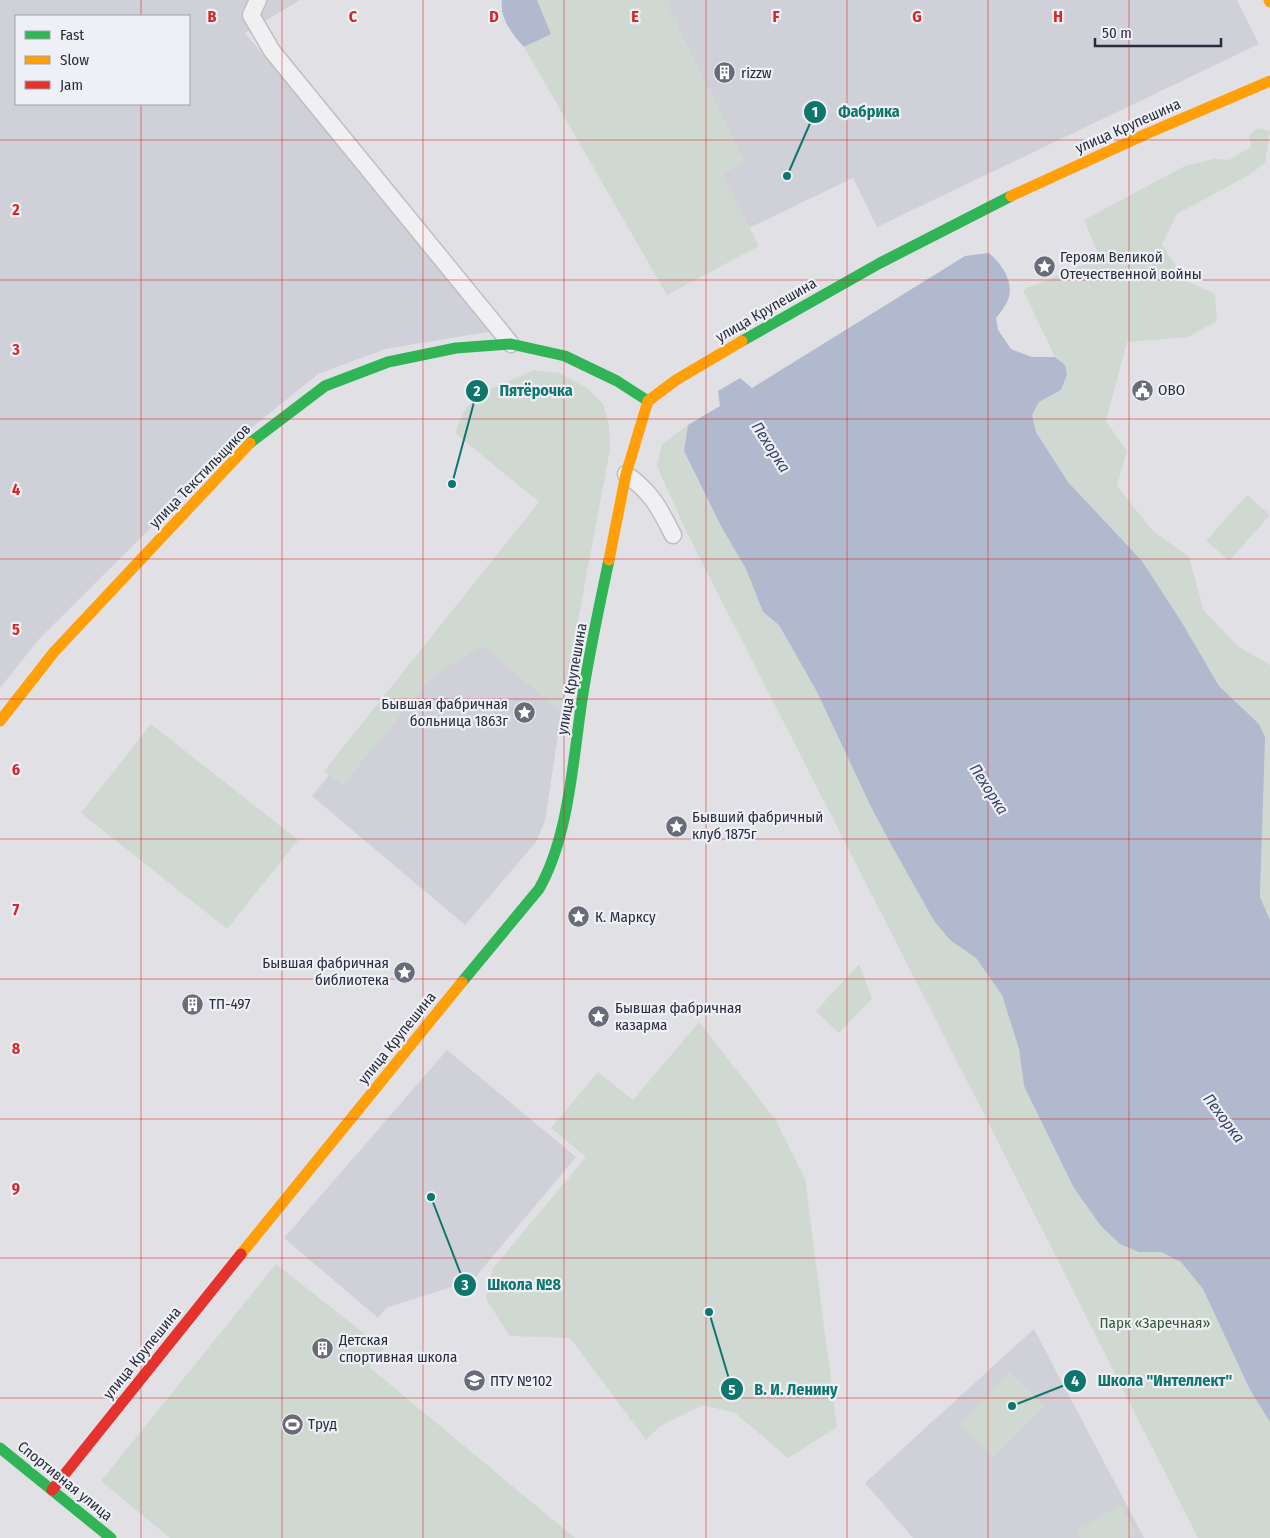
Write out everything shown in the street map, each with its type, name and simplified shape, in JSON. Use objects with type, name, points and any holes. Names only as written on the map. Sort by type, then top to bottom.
[{"type":"main road","name":"улица Крупешина","points":[[52,1490],[315,1162],[539,889],[547,875],[560,839],[567,805],[586,674],[626,474],[648,401],[676,380],[745,339],[880,263],[995,203],[1146,134],[1270,82]]},
{"type":"main road","name":"улица Текстильщиков","points":[[0,721],[54,652],[254,438],[325,386],[388,362],[456,348],[512,344],[565,356],[617,381],[648,401]]},
{"type":"main road","name":"Спортивная улица","points":[[0,1448],[112,1538]]},
{"type":"street","points":[[258,0],[251,15],[272,51],[512,344]]},
{"type":"street","points":[[626,474],[650,495],[673,535]]},
{"type":"shaded area","points":[[0,0],[300,0],[245,33],[494,331],[385,349],[318,374],[250,429],[40,638],[0,688]]},
{"type":"shaded area","points":[[665,0],[1237,0],[1259,44],[877,227],[853,178],[749,228],[721,174],[745,162],[726,127]]},
{"type":"shaded area","points":[[463,609],[564,696],[545,821],[536,842],[465,925],[312,796]]},
{"type":"shaded area","points":[[447,1050],[576,1157],[473,1280],[386,1308],[378,1318],[284,1238]]},
{"type":"shaded area","points":[[1034,1329],[1144,1538],[913,1538],[865,1483]]},
{"type":"green space","points":[[537,0],[665,0],[745,162],[721,174],[759,246],[667,295],[524,47],[551,34]]},
{"type":"green space","points":[[1258,128],[1270,131],[1265,163],[1249,175],[1177,214],[1162,245],[1186,281],[1215,294],[1217,321],[1188,337],[1127,342],[1106,421],[1127,451],[1117,486],[1152,530],[1189,557],[1204,611],[1239,647],[1270,665],[1270,920],[1260,897],[1262,846],[1259,724],[1219,686],[1181,621],[1142,561],[1068,482],[1036,432],[1032,415],[1039,402],[1061,390],[1065,365],[1055,357],[1023,290],[1100,258],[1084,220],[1185,166],[1214,159],[1229,160],[1251,147],[1249,136]]},
{"type":"green space","points":[[534,370],[559,373],[587,388],[603,404],[609,424],[610,449],[561,712],[483,646],[433,676],[343,785],[324,771],[539,502],[455,433],[464,411],[479,394]]},
{"type":"green space","name":"Парк «Заречная»","points":[[688,425],[684,451],[722,528],[746,569],[763,612],[779,625],[817,692],[873,811],[934,921],[950,940],[976,958],[1002,995],[1019,1049],[1024,1086],[1139,1252],[1161,1252],[1181,1262],[1203,1289],[1250,1390],[1270,1422],[1270,1538],[1198,1538],[687,533],[657,466],[662,444]]},
{"type":"green space","points":[[1247,495],[1270,515],[1229,561],[1206,541]]},
{"type":"green space","points":[[151,724],[298,840],[227,929],[81,813]]},
{"type":"green space","points":[[859,964],[872,998],[839,1033],[816,1011]]},
{"type":"green space","points":[[699,1022],[775,1119],[805,1179],[837,1427],[788,1458],[735,1413],[703,1405],[660,1426],[646,1440],[570,1338],[510,1336],[486,1299],[493,1268],[586,1157],[551,1128],[598,1072],[633,1100]]},
{"type":"green space","name":"Труд","points":[[276,1264],[384,1349],[369,1367],[575,1538],[170,1538],[101,1481]]},
{"type":"green space","points":[[1010,1372],[1044,1406],[993,1458],[959,1424]]},
{"type":"green space","points":[[1120,1505],[1137,1532],[1127,1538],[1080,1538],[1076,1532]]},
{"type":"water","points":[[502,0],[537,0],[551,34],[524,47],[511,32],[505,20]]},
{"type":"water","name":"Пехорка","points":[[989,253],[1003,269],[1010,288],[1007,302],[996,318],[998,330],[1011,349],[1032,357],[1055,357],[1065,365],[1067,374],[1061,390],[1039,402],[1032,415],[1036,432],[1068,482],[1142,561],[1181,621],[1219,686],[1259,724],[1265,737],[1260,897],[1270,920],[1270,1422],[1250,1390],[1203,1289],[1181,1262],[1161,1252],[1139,1252],[1120,1244],[1101,1226],[1074,1188],[1024,1086],[1019,1049],[1002,995],[976,958],[950,940],[934,921],[873,811],[817,692],[779,625],[763,612],[746,569],[722,528],[684,451],[688,425],[720,406],[718,391],[740,378],[752,388],[965,256]]},
{"type":"traffic: fast","points":[[742,341],[880,263],[1011,196]]},
{"type":"traffic: fast","points":[[250,443],[325,386],[388,362],[456,348],[511,344],[565,356],[617,381],[648,401]]},
{"type":"traffic: fast","points":[[462,982],[539,889],[557,846],[568,797],[594,630],[609,560]]},
{"type":"traffic: fast","points":[[0,1448],[111,1538]]},
{"type":"traffic: slow","points":[[1011,196],[1146,134],[1270,81]]},
{"type":"traffic: slow","points":[[609,560],[626,474],[648,401],[676,380],[742,341]]},
{"type":"traffic: slow","points":[[0,721],[54,652],[250,443]]},
{"type":"traffic: slow","points":[[241,1254],[462,982]]},
{"type":"traffic: jam","points":[[52,1490],[241,1254]]},
{"type":"place","name":"rizzw","points":[[725,73]]},
{"type":"place","name":"Фабрика","points":[[787,176]]},
{"type":"place","name":"Героям Великой Отечественной войны","points":[[1044,266]]},
{"type":"place","name":"ОВО","points":[[1142,390]]},
{"type":"place","name":"Пятёрочка","points":[[452,484]]},
{"type":"place","name":"Бывшая фабричная больница 1863г","points":[[524,713]]},
{"type":"place","name":"Бывший фабричный клуб 1875г","points":[[676,826]]},
{"type":"place","name":"К. Марксу","points":[[579,917]]},
{"type":"place","name":"Бывшая фабричная библиотека","points":[[405,972]]},
{"type":"place","name":"ТП-497","points":[[193,1004]]},
{"type":"place","name":"Бывшая фабричная казарма","points":[[599,1017]]},
{"type":"place","name":"Школа №8","points":[[431,1197]]},
{"type":"place","name":"В. И. Ленину","points":[[709,1312]]},
{"type":"place","name":"Детская спортивная школа","points":[[323,1349]]},
{"type":"place","name":"ПТУ №102","points":[[474,1381]]},
{"type":"place","name":"Школа \"Интеллект\"","points":[[1012,1406]]},
{"type":"place","name":"Труд","points":[[292,1424]]}]
